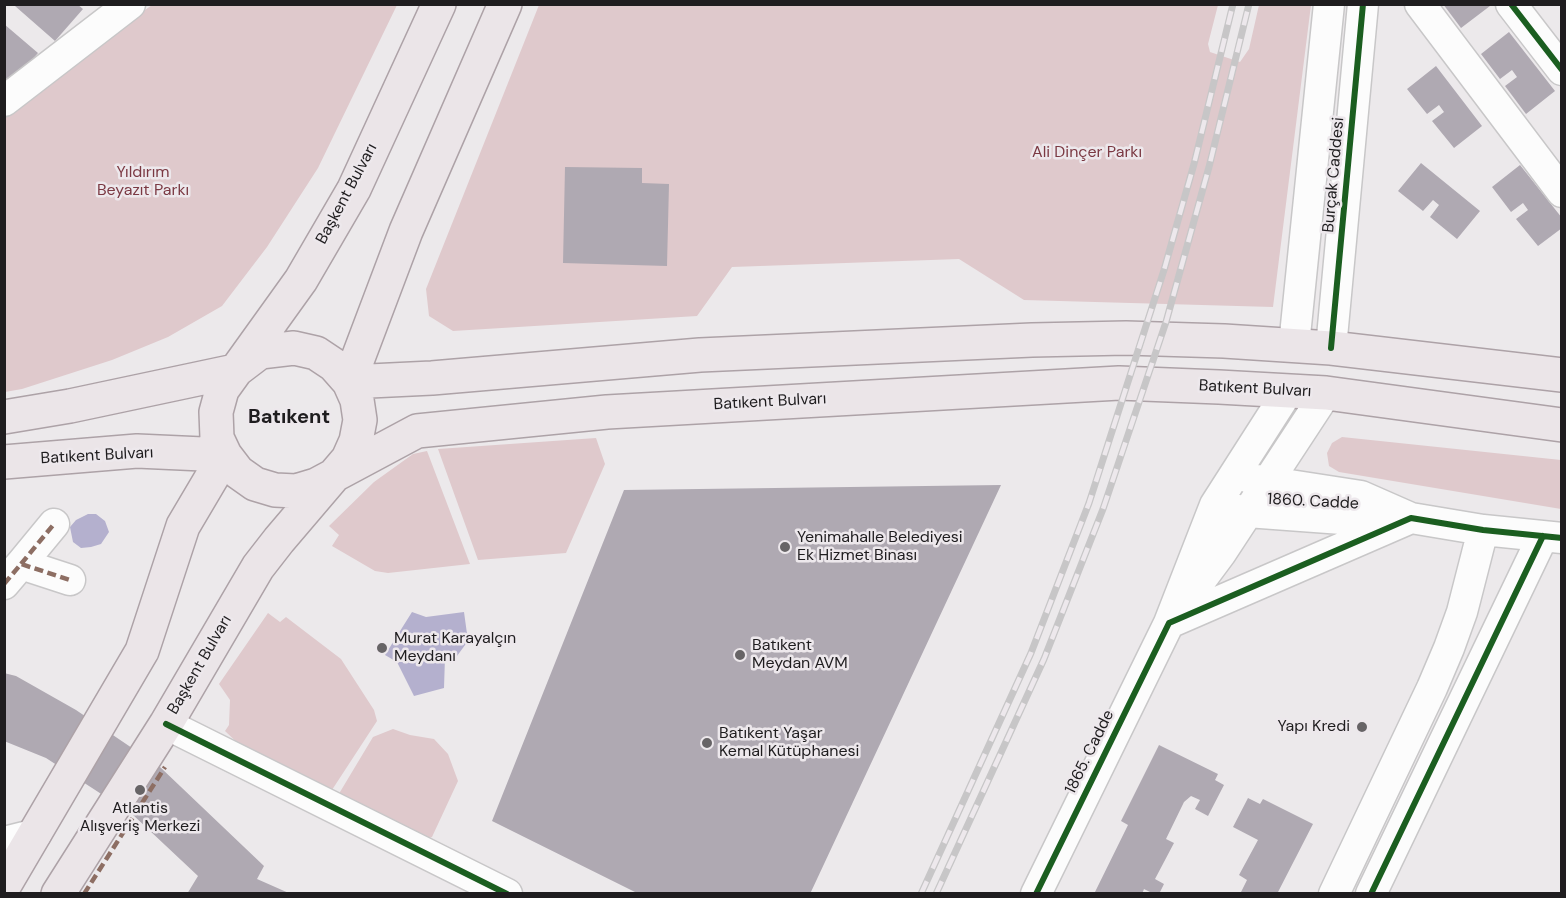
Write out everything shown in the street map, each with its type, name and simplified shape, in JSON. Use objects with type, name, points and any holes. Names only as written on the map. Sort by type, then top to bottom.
[{"type":"main road","name":"Başkent Bulvarı","points":[[234,371],[301,280],[354,189],[439,4]]},
{"type":"main road","points":[[349,382],[406,231],[505,4]]},
{"type":"main road","points":[[349,382],[432,378],[700,355],[1126,338],[1331,348],[1562,375]]},
{"type":"main road","points":[[1288,391],[1294,345]]},
{"type":"main road","points":[[4,886],[142,651],[183,526],[225,455],[217,438],[216,412],[222,390],[234,371],[260,352],[294,348],[316,353],[334,365],[349,382],[357,400],[360,420],[356,441],[348,459],[334,474]]},
{"type":"main road","points":[[1326,393],[1331,348]]},
{"type":"main road","points":[[4,417],[70,406],[234,371]]},
{"type":"main road","name":"Batıkent Bulvarı","points":[[4,462],[137,451],[225,455],[238,472],[255,484],[275,490],[296,491],[316,485],[417,430],[607,412],[1119,384],[1326,393],[1562,425]]},
{"type":"main road","name":"Başkent Bulvarı","points":[[58,894],[166,724],[258,567],[334,474]]},
{"type":"street","points":[[4,101],[130,4]]},
{"type":"street","name":"Burçak Caddesi","points":[[1294,345],[1329,4]]},
{"type":"street","name":"Burçak Caddesi","points":[[1331,348],[1363,4]]},
{"type":"street","points":[[1419,4],[1562,192]]},
{"type":"street","points":[[1511,4],[1562,70]]},
{"type":"street","name":"1865. Cadde","points":[[1036,894],[1169,622],[1215,505],[1288,391]]},
{"type":"street","name":"1865. Cadde","points":[[1169,622],[1221,553],[1326,393]]},
{"type":"street","name":"1860. Cadde","points":[[1234,476],[1361,496],[1411,518]]},
{"type":"street","name":"1860. Cadde","points":[[1215,505],[1247,512],[1342,519],[1411,518],[1483,530],[1552,537]]},
{"type":"street","points":[[1169,622],[1411,518]]},
{"type":"street","points":[[13,574],[54,524]]},
{"type":"street","points":[[1334,894],[1445,658],[1462,612],[1483,530]]},
{"type":"street","points":[[1371,894],[1552,537]]},
{"type":"street","points":[[13,574],[70,580]]},
{"type":"street","points":[[166,724],[507,894]]},
{"type":"street","points":[[4,842],[36,834]]},
{"type":"green space","name":"Yıldırım Beyazıt Parkı","points":[[152,5],[397,5],[318,168],[267,247],[222,306],[168,337],[112,360],[22,389],[5,392],[4,111]]},
{"type":"green space","name":"Ali Dinçer Parkı","points":[[539,5],[1218,5],[1208,44],[1210,52],[1240,62],[1249,49],[1259,5],[1311,5],[1273,307],[1024,300],[959,259],[732,267],[697,316],[453,331],[429,316],[426,289]]},
{"type":"green space","points":[[1342,437],[1561,460],[1561,509],[1339,472],[1329,466],[1327,453],[1332,443]]},
{"type":"green space","points":[[596,438],[605,464],[566,553],[478,560],[438,449]]},
{"type":"green space","points":[[427,451],[470,564],[388,573],[375,571],[332,546],[339,535],[329,526],[374,482],[413,454]]},
{"type":"green space","points":[[268,613],[280,622],[286,617],[341,659],[374,710],[377,721],[330,793],[248,753],[225,731],[229,725],[230,700],[219,684]]},
{"type":"green space","points":[[393,729],[410,735],[434,739],[448,754],[458,781],[432,837],[424,840],[337,797],[373,737]]},
{"type":"shaded area","points":[[88,514],[96,514],[105,521],[109,532],[101,544],[81,548],[73,542],[70,527],[76,520]]},
{"type":"shaded area","points":[[412,612],[426,617],[464,612],[468,641],[457,656],[445,657],[444,688],[414,696],[397,662],[385,655]]},
{"type":"building","points":[[16,4],[77,4],[83,9],[55,41],[15,6]]},
{"type":"building","points":[[1443,4],[1489,4],[1490,6],[1461,28]]},
{"type":"building","points":[[4,24],[38,53],[10,85],[4,80]]},
{"type":"building","points":[[1509,32],[1555,91],[1526,114],[1505,86],[1517,77],[1512,70],[1500,79],[1481,54]]},
{"type":"building","points":[[1436,66],[1482,126],[1454,148],[1432,121],[1444,112],[1439,105],[1427,114],[1407,89]]},
{"type":"building","points":[[1421,163],[1480,211],[1457,239],[1430,217],[1439,205],[1433,200],[1423,211],[1398,191]]},
{"type":"building","points":[[1520,165],[1562,218],[1562,228],[1538,246],[1516,219],[1528,210],[1523,203],[1511,212],[1492,187]]},
{"type":"building","points":[[565,167],[642,168],[642,183],[669,184],[667,266],[563,263]]},
{"type":"building","name":"Batıkent Meydan AVM","points":[[1001,485],[810,894],[639,894],[492,821],[624,490]]},
{"type":"building","name":"Atlantis Alışveriş Merkezi","points":[[4,673],[16,676],[76,710],[160,767],[264,866],[257,879],[291,894],[187,894],[198,876],[132,814],[46,758],[4,741]]},
{"type":"building","points":[[1159,745],[1218,774],[1215,780],[1224,785],[1208,816],[1195,809],[1200,800],[1191,796],[1184,802],[1166,839],[1174,843],[1155,879],[1164,884],[1159,894],[1144,889],[1142,894],[1094,894],[1128,825],[1121,821]]},
{"type":"building","points":[[1248,798],[1260,804],[1263,799],[1313,824],[1277,894],[1240,894],[1247,880],[1239,875],[1258,840],[1233,827]]},
{"type":"railway","points":[[921,894],[1031,653],[1089,503],[1164,270],[1194,164],[1233,4]]},
{"type":"railway","points":[[936,894],[1044,659],[1103,509],[1166,322],[1209,167],[1249,4]]},
{"type":"marked path","points":[[21,564],[54,524]]},
{"type":"marked path","points":[[4,584],[21,564],[70,580]]},
{"type":"marked path","points":[[84,894],[165,767]]},
{"type":"cycle path","points":[[1331,348],[1363,4]]},
{"type":"cycle path","points":[[1511,4],[1562,70]]},
{"type":"cycle path","points":[[1036,894],[1169,623],[1411,518],[1483,530],[1562,538]]},
{"type":"cycle path","points":[[1371,894],[1543,536]]},
{"type":"cycle path","points":[[166,724],[507,894]]},
{"type":"place","name":"Yenimahalle Belediyesi Ek Hizmet Binası","points":[[785,547]]},
{"type":"place","name":"Murat Karayalçın Meydanı","points":[[382,648]]},
{"type":"place","name":"Batıkent Meydan AVM","points":[[740,655]]},
{"type":"place","name":"Yapı Kredi","points":[[1362,727]]},
{"type":"place","name":"Batıkent Yaşar Kemal Kütüphanesi","points":[[707,743]]},
{"type":"place","name":"Atlantis Alışveriş Merkezi","points":[[140,790]]},
{"type":"district","name":"Batıkent","points":[[289,418]]}]
